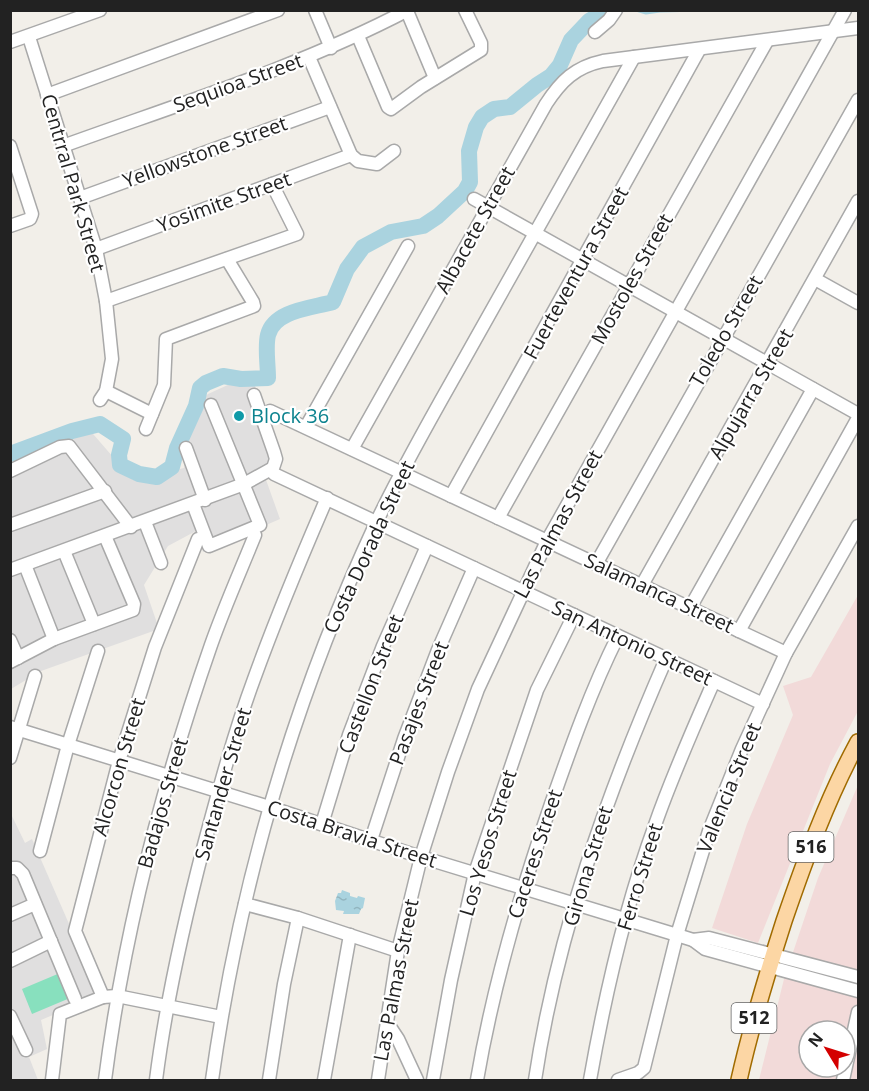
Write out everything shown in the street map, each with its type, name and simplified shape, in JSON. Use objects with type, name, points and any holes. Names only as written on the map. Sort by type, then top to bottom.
[{"type":"main road","name":"516","points":[[771,962],[794,891],[822,819],[858,742]]},
{"type":"main road","name":"512","points":[[740,1080],[747,1044],[771,962]]},
{"type":"street","points":[[10,42],[100,10]]},
{"type":"street","points":[[47,96],[278,10]]},
{"type":"street","points":[[315,10],[331,48]]},
{"type":"street","points":[[358,36],[388,107],[391,109],[435,78],[481,50],[481,44],[465,10]]},
{"type":"street","name":"Las Palmas Street","points":[[378,1080],[398,951],[421,857],[478,689],[547,540],[845,10]]},
{"type":"street","points":[[408,11],[435,78]]},
{"type":"street","name":"Sequioa Street","points":[[63,146],[309,57],[408,11]]},
{"type":"street","points":[[595,32],[609,20],[615,11]]},
{"type":"street","name":"Albacete Street","points":[[352,449],[561,81],[575,70],[588,64],[858,28]]},
{"type":"street","name":"Centrral Park Street","points":[[29,37],[96,249],[106,301],[112,359],[103,395],[152,414]]},
{"type":"street","name":"Mostoles Street","points":[[498,518],[767,41]]},
{"type":"street","name":"Fuerteventura Street","points":[[451,496],[584,261],[699,50]]},
{"type":"street","points":[[309,57],[351,155],[358,161],[377,164],[394,151]]},
{"type":"street","name":"Costa Dorada Street","points":[[212,1080],[221,1017],[269,807],[316,666],[345,594],[401,472],[634,57]]},
{"type":"street","name":"Toledo Street","points":[[596,564],[858,100]]},
{"type":"street","name":"Yellowstone Street","points":[[80,198],[330,107]]},
{"type":"street","points":[[10,146],[32,216],[10,226]]},
{"type":"street","name":"Yosimite Street","points":[[96,249],[351,155]]},
{"type":"street","points":[[106,301],[297,234],[272,184]]},
{"type":"street","points":[[474,199],[858,416],[739,631]]},
{"type":"street","name":"Alpujarra Street","points":[[642,585],[858,201]]},
{"type":"street","points":[[306,427],[408,246]]},
{"type":"street","points":[[146,429],[164,385],[164,342],[168,337],[254,306],[227,259]]},
{"type":"street","points":[[815,279],[858,303]]},
{"type":"street","points":[[690,608],[813,389]]},
{"type":"street","points":[[10,570],[199,502],[244,484],[273,468],[276,459],[254,395]]},
{"type":"street","points":[[186,448],[207,544],[211,546],[260,525],[212,405]]},
{"type":"street","name":"Salamanca Street","points":[[270,411],[786,653]]},
{"type":"street","points":[[10,471],[60,447],[69,446],[131,527]]},
{"type":"street","name":"San Antonio Street","points":[[274,474],[763,704]]},
{"type":"street","points":[[10,525],[105,491]]},
{"type":"street","name":"Santander Street","points":[[156,1080],[168,1007],[193,889],[218,792],[253,682],[284,600],[327,498]]},
{"type":"street","points":[[145,522],[161,563]]},
{"type":"street","name":"Valencia Street","points":[[618,1080],[638,1073],[644,1068],[677,935],[710,831],[742,749],[786,653],[858,526]]},
{"type":"street","name":"Badajos Street","points":[[105,1080],[117,996],[139,891],[169,777],[212,644],[255,535]]},
{"type":"street","points":[[10,640],[14,660],[54,639],[133,610],[105,536]]},
{"type":"street","name":"Alcorcon Street","points":[[103,997],[75,931],[118,761],[155,647],[198,539]]},
{"type":"street","name":"Castellon Street","points":[[322,824],[349,735],[383,646],[427,546]]},
{"type":"street","points":[[64,551],[94,624]]},
{"type":"street","points":[[25,565],[54,639]]},
{"type":"street","name":"Pasajes Street","points":[[371,840],[404,739],[438,650],[474,568]]},
{"type":"street","name":"Los Yesos Street","points":[[433,1080],[449,990],[475,873],[537,690],[574,615]]},
{"type":"street","name":"Caceres Street","points":[[477,1080],[500,969],[522,887],[580,721],[602,667],[618,636]]},
{"type":"street","points":[[40,850],[68,745],[98,651]]},
{"type":"street","name":"Girona Street","points":[[535,1080],[554,981],[574,904],[625,755],[666,659]]},
{"type":"street","points":[[10,758],[14,728],[35,676]]},
{"type":"street","name":"Ferro Street","points":[[590,1080],[626,920],[654,826],[714,681]]},
{"type":"street","name":"Costa Bravia Street","points":[[14,728],[626,920],[693,940],[709,938],[771,962]]},
{"type":"street","points":[[10,868],[20,870],[75,999]]},
{"type":"street","points":[[10,915],[35,904]]},
{"type":"street","points":[[245,904],[298,918],[398,951]]},
{"type":"street","points":[[269,1080],[284,984],[298,918]]},
{"type":"street","points":[[324,1080],[350,935]]},
{"type":"street","points":[[10,961],[51,941]]},
{"type":"street","points":[[771,962],[858,977]]},
{"type":"street","points":[[771,962],[858,991]]},
{"type":"street","points":[[52,1080],[60,1014],[103,997],[117,996],[221,1017]]},
{"type":"street","points":[[843,1080],[858,1012]]},
{"type":"street","points":[[10,1017],[26,1050]]},
{"type":"street","points":[[386,1021],[398,1039],[417,1080]]},
{"type":"shaded area","points":[[230,384],[255,386],[278,452],[265,477],[280,519],[203,552],[196,531],[168,546],[144,585],[159,629],[41,671],[11,689],[11,465],[87,427],[133,480],[184,468],[193,407],[208,394]]},
{"type":"shaded area","points":[[858,595],[858,711],[830,764],[758,943],[712,928],[747,824],[793,715],[783,686],[811,677]]},
{"type":"shaded area","points":[[858,785],[858,1080],[759,1080],[784,979],[818,878]]},
{"type":"shaded area","points":[[10,812],[25,843],[32,839],[100,995],[41,1020],[47,1049],[29,1057],[38,1080],[11,1080]]},
{"type":"green space","points":[[60,973],[70,998],[32,1014],[22,989]]},
{"type":"water","points":[[342,890],[350,893],[350,896],[365,898],[359,914],[343,914],[344,911],[336,910],[335,901]]},
{"type":"waterway","points":[[10,454],[72,431],[100,424],[123,439],[119,455],[120,465],[139,474],[157,477],[172,467],[177,448],[196,406],[200,388],[223,376],[241,379],[268,378],[268,335],[278,320],[295,311],[333,302],[347,269],[363,247],[391,232],[423,226],[438,216],[465,191],[470,182],[469,151],[476,127],[482,117],[494,109],[510,107],[551,76],[560,65],[571,40],[589,21],[608,10]]},
{"type":"waterway","points":[[636,10],[646,13],[700,10]]},
{"type":"place","name":"Block 36","points":[[239,416]]}]
